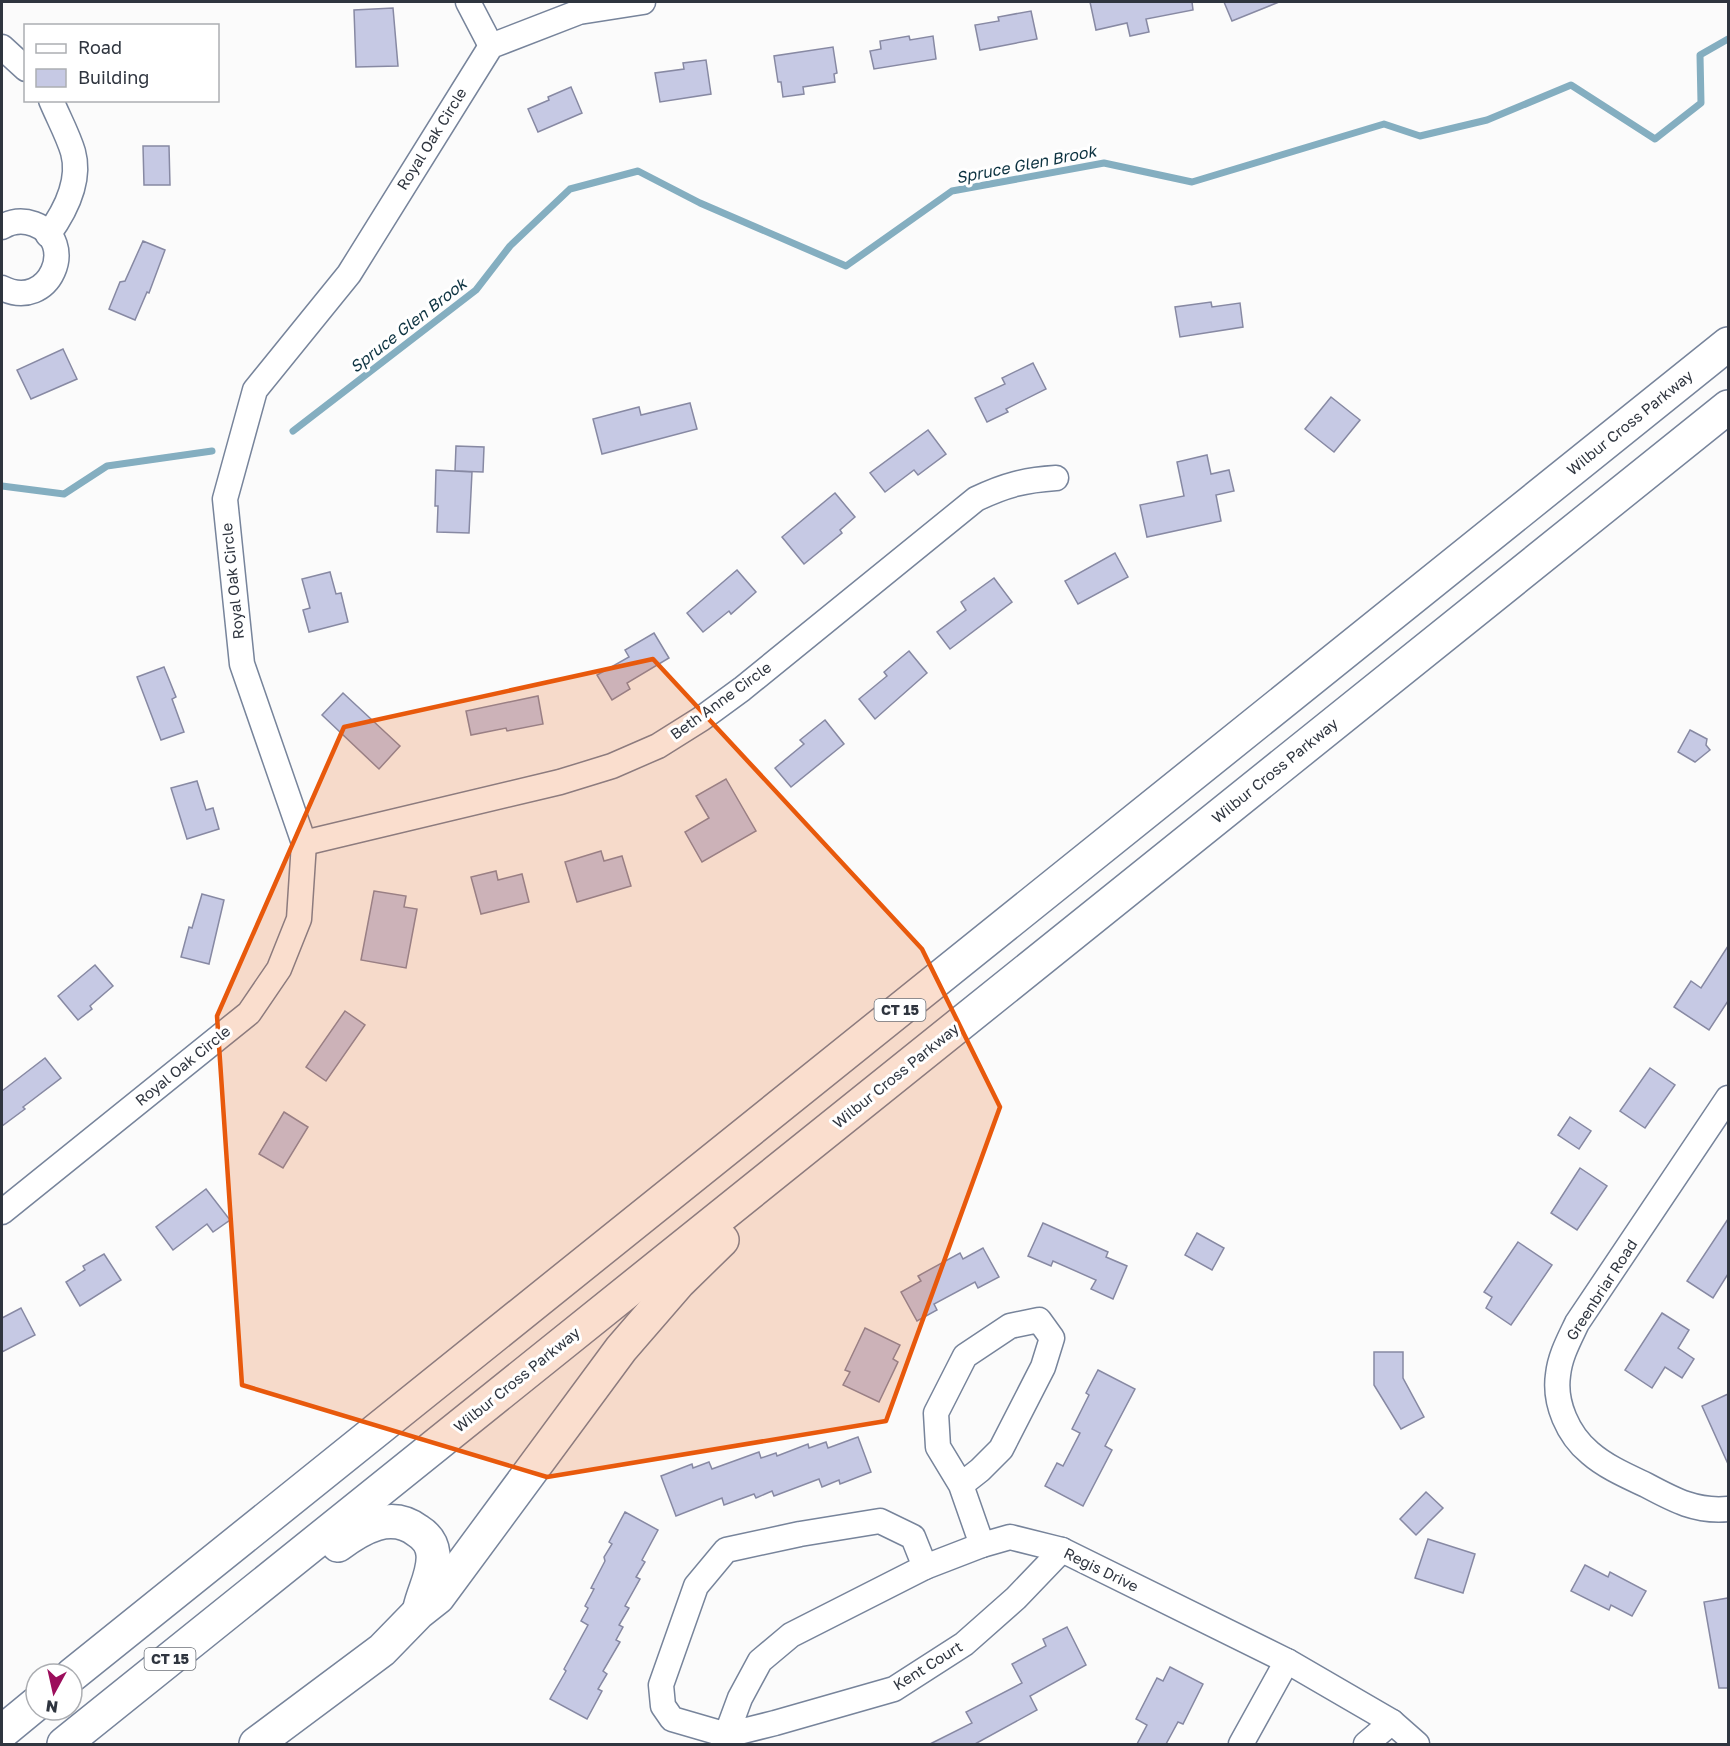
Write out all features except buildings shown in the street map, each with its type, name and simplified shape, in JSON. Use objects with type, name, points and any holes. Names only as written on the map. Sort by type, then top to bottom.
[{"type":"highway","name":"Wilbur Cross Parkway","points":[[84,1665],[1728,344]]},
{"type":"highway","name":"Wilbur Cross Parkway","points":[[64,1744],[1728,407]]},
{"type":"highway","points":[[256,1744],[382,1650],[442,1592],[648,1316],[705,1256],[786,1186],[834,1126]]},
{"type":"highway","points":[[265,1583],[313,1565],[350,1536],[371,1524],[392,1521],[419,1531],[426,1538],[433,1554],[431,1570],[419,1612]]},
{"type":"highway","points":[[2,1732],[24,1714]]},
{"type":"street","points":[[468,2],[492,46],[579,12],[644,2]]},
{"type":"street","name":"Royal Oak Circle","points":[[2,1212],[249,1013],[279,969],[298,919],[304,843],[242,664],[225,499],[255,390],[349,274],[492,46]]},
{"type":"street","points":[[2,47],[24,67]]},
{"type":"street","points":[[48,235],[59,220],[69,198],[74,175],[74,154],[52,102]]},
{"type":"street","points":[[2,227],[10,223],[24,222],[38,226],[48,235],[55,248],[56,262],[48,281],[30,292],[16,294],[2,288]]},
{"type":"street","name":"Beth Anne Circle","points":[[304,843],[560,782],[612,766],[658,746],[701,719],[742,688],[976,499],[1002,487],[1027,480],[1056,478]]},
{"type":"street","name":"Greenbriar Road","points":[[1728,1098],[1577,1323],[1564,1350],[1557,1376],[1560,1404],[1569,1428],[1589,1452],[1612,1468],[1685,1505],[1716,1511],[1728,1509]]},
{"type":"street","points":[[961,1485],[1001,1449],[1043,1367],[1052,1338],[1039,1320],[1010,1326],[966,1356],[936,1413],[938,1448],[961,1485],[982,1545]]},
{"type":"street","points":[[725,1740],[672,1719],[663,1706],[661,1685],[696,1586],[726,1550],[800,1534],[880,1521],[913,1537],[925,1568]]},
{"type":"street","name":"Regis Drive","points":[[725,1740],[740,1698],[760,1661],[791,1635],[925,1568],[982,1545],[1010,1537],[1062,1550],[1287,1661],[1392,1722],[1417,1744]]},
{"type":"street","name":"Kent Court","points":[[725,1740],[894,1689],[964,1644],[1016,1598],[1062,1550]]},
{"type":"street","points":[[1241,1744],[1287,1661]]},
{"type":"street","points":[[1366,1744],[1392,1722]]},
{"type":"highlighted area","points":[[653,659],[922,949],[1000,1107],[886,1421],[547,1477],[242,1385],[217,1016],[344,727]]},
{"type":"waterway","name":"Spruce Glen Brook","points":[[293,431],[476,290],[510,246],[570,189],[638,171],[700,203],[846,266],[952,191],[1104,163],[1192,182],[1384,124],[1420,136],[1487,120],[1571,85],[1655,139],[1701,103],[1700,55],[1728,39]]},
{"type":"waterway","name":"Spruce Glen Brook","points":[[2,486],[64,494],[107,466],[212,451]]}]
